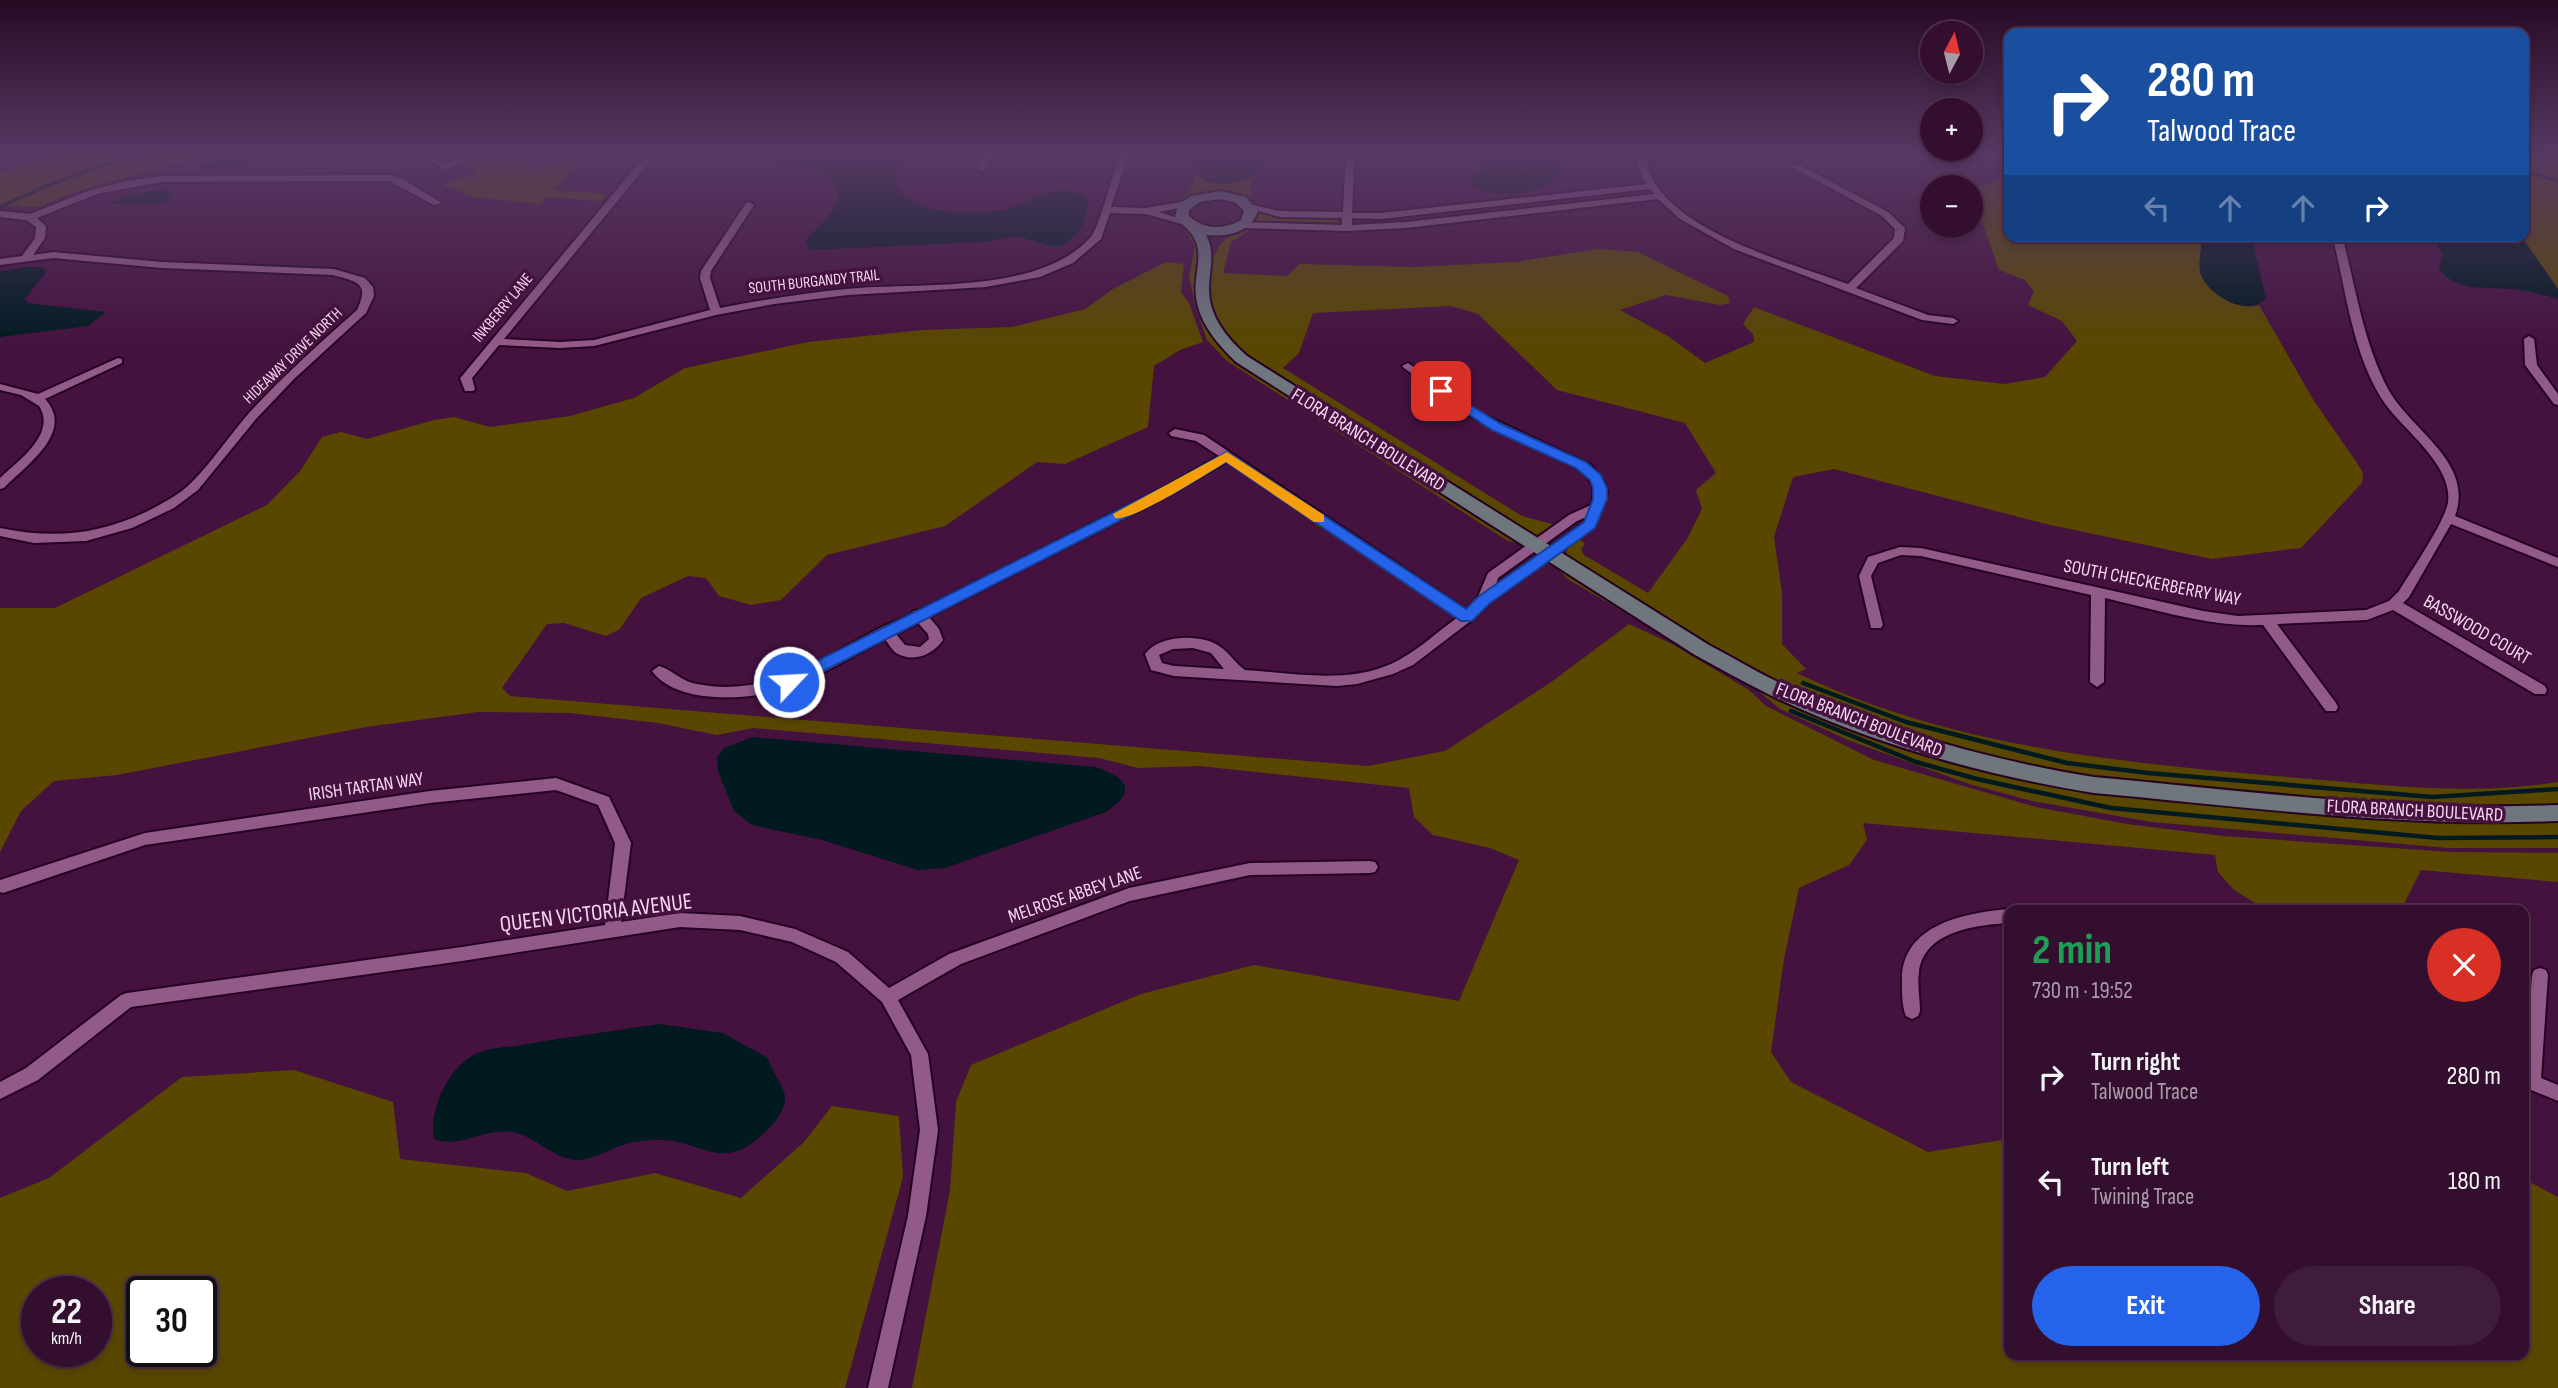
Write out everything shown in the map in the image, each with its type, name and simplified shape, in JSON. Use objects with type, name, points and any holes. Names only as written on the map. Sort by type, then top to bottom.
[{"type":"street","points":[[0,262],[26,257],[42,233],[38,222],[30,218]]},
{"type":"street","name":"INKBERRY LANE","points":[[468,389],[466,378],[599,218]]},
{"type":"street","points":[[716,312],[705,278],[706,271],[741,218]]},
{"type":"street","name":"SOUTH BURGANDY TRAIL","points":[[496,342],[560,345],[594,343],[716,312],[811,296],[1023,279],[1055,268],[1081,253],[1097,237],[1105,218]]},
{"type":"street","points":[[1167,218],[1208,231],[1383,218]]},
{"type":"street","points":[[1185,218],[1203,240],[1207,254]]},
{"type":"street","points":[[1207,254],[1220,238],[1237,228],[1247,218]]},
{"type":"street","points":[[1312,218],[1406,225],[1471,218]]},
{"type":"street","points":[[1347,218],[1347,222]]},
{"type":"street","points":[[1687,218],[1728,242],[1849,289],[1926,318],[1953,321]]},
{"type":"street","points":[[1849,289],[1899,239],[1900,228],[1889,218]]},
{"type":"street","points":[[2340,242],[2375,374],[2390,403],[2451,476],[2456,496],[2455,506],[2404,594],[2394,604]]},
{"type":"street","name":"FLORA BRANCH BOULEVARD","points":[[1207,254],[1202,288],[1205,307],[1219,335],[1237,356],[1702,650],[1774,688],[1902,739],[1994,766],[2094,785],[2385,812],[2469,816],[2558,813]]},
{"type":"street","name":"HIDEAWAY DRIVE NORTH","points":[[0,532],[34,539],[86,537],[139,521],[179,499],[205,475],[252,417],[290,377],[357,316],[369,296],[368,287],[361,280],[334,272],[162,265],[66,256],[26,257]]},
{"type":"street","points":[[2529,339],[2531,365],[2558,402]]},
{"type":"street","points":[[38,398],[118,361]]},
{"type":"street","points":[[1240,673],[1225,664],[1213,648],[1205,646],[1170,643],[1157,648],[1152,654],[1153,661],[1162,669],[1337,681],[1376,675],[1408,661],[1467,617],[1544,549],[1590,524],[1600,499],[1600,488],[1587,468],[1486,421],[1408,366]]},
{"type":"street","points":[[0,387],[18,390],[38,398],[50,414],[46,435],[29,458],[0,485]]},
{"type":"street","points":[[1175,433],[1200,438],[1467,617]]},
{"type":"street","points":[[659,671],[682,686],[727,691],[770,687],[807,675],[918,614],[1171,489],[1227,456]]},
{"type":"street","points":[[2448,518],[2558,563]]},
{"type":"street","name":"SOUTH CHECKERBERRY WAY","points":[[1876,625],[1865,576],[1873,561],[1900,551],[1922,552],[2221,620],[2367,615],[2394,604]]},
{"type":"street","points":[[2097,682],[2098,593]]},
{"type":"street","name":"BASSWOOD COURT","points":[[2394,604],[2540,690]]},
{"type":"street","points":[[886,631],[900,649],[922,652],[931,648],[936,640],[934,632],[918,614]]},
{"type":"street","points":[[2267,620],[2331,707]]},
{"type":"street","name":"IRISH TARTAN WAY","points":[[3,886],[145,839],[430,797],[556,784],[604,801],[623,843],[612,932]]},
{"type":"street","name":"MELROSE ABBEY LANE","points":[[888,997],[955,959],[1129,895],[1250,869],[1370,867]]},
{"type":"street","points":[[1912,1011],[1910,969],[1919,947],[1942,930],[1972,918],[2004,916]]},
{"type":"street","name":"QUEEN VICTORIA AVENUE","points":[[0,1091],[32,1074],[127,1000],[612,932],[680,920],[740,923],[795,936],[842,957],[888,997],[919,1054],[929,1130],[917,1216],[878,1388]]},
{"type":"street","points":[[2529,1071],[2540,975]]},
{"type":"street","points":[[2529,1080],[2558,1093]]},
{"type":"shaded area","points":[[1255,218],[1310,218],[1335,219],[1340,222],[1333,225],[1253,222]]},
{"type":"shaded area","points":[[1983,218],[2004,218],[2004,242],[2202,242],[2200,267],[2206,283],[2235,304],[2251,307],[2259,305],[2314,401],[2363,473],[2362,483],[2301,548],[2212,559],[2046,524],[1834,469],[1793,477],[1774,537],[1782,593],[1782,644],[1806,669],[1797,673],[1857,699],[1917,719],[1979,736],[2042,748],[2170,766],[2395,786],[2461,789],[2558,782],[2558,806],[2453,809],[2169,788],[2047,772],[1904,735],[1774,681],[1705,644],[1566,555],[1568,547],[1579,539],[1585,544],[1581,549],[1584,555],[1648,593],[1687,539],[1702,509],[1696,490],[1716,473],[1685,423],[1557,390],[1478,314],[1451,306],[1313,313],[1299,353],[1283,368],[1522,516],[1555,525],[1540,535],[1529,534],[1242,353],[1217,320],[1208,294],[1210,267],[1214,255],[1229,236],[1254,227],[1231,242],[1223,273],[1287,276],[1299,264],[1413,267],[1515,262],[1598,249],[1638,252],[1728,296],[1730,303],[1720,305],[1666,295],[1620,310],[1668,336],[1705,363],[1754,342],[1753,334],[1743,324],[1754,307],[1935,376],[2005,384],[2045,377],[2077,341],[2062,321],[2028,305],[2034,291],[2025,280],[1999,270]]},
{"type":"shaded area","points":[[2529,218],[2558,218],[2558,289],[2525,242],[2529,242]]},
{"type":"shaded area","points":[[1189,229],[1201,252],[1197,289],[1203,317],[1219,341],[1245,368],[1521,544],[1508,541],[1227,361],[1207,340],[1196,308],[1189,278],[1195,246],[1187,233]]},
{"type":"shaded area","points":[[1166,262],[1184,264],[1181,292],[1189,303],[1203,342],[1180,350],[1154,366],[1148,427],[1065,464],[1037,462],[945,526],[827,555],[781,600],[751,605],[719,596],[706,578],[688,576],[641,598],[620,629],[606,636],[564,623],[547,624],[502,688],[510,696],[1368,766],[1445,751],[1550,683],[1629,624],[1674,645],[1749,690],[1766,706],[1874,760],[2036,807],[2127,824],[2223,836],[2451,852],[2558,853],[2558,882],[2421,870],[2404,905],[2258,905],[2234,890],[2218,872],[2215,855],[1863,823],[1867,840],[1849,865],[1799,888],[1784,959],[1771,1052],[1791,1082],[1928,1152],[2004,1140],[2004,1360],[2529,1360],[2529,1182],[2558,1197],[2558,1388],[912,1388],[950,1190],[956,1102],[971,1065],[1141,994],[1254,965],[1459,1001],[1519,860],[1490,848],[1433,835],[1414,817],[1409,788],[1199,766],[1138,768],[1099,758],[753,728],[717,735],[658,723],[570,713],[478,712],[366,727],[117,775],[54,781],[21,811],[0,852],[0,608],[55,608],[267,505],[301,470],[322,437],[341,432],[367,439],[454,417],[490,427],[570,416],[634,398],[685,368],[808,342],[922,330],[1012,327],[1085,309],[1113,289]]},
{"type":"shaded area","points":[[1553,564],[1718,664],[2032,780],[2558,819],[2558,848],[2447,848],[2152,822],[2032,801],[1969,784],[1848,740],[1780,709],[1752,686],[1569,580]]},
{"type":"shaded area","points":[[294,1070],[393,1102],[400,1159],[526,1173],[567,1191],[655,1173],[741,1198],[804,1142],[832,1106],[899,1116],[903,1177],[845,1388],[0,1388],[0,1198],[49,1178],[182,1077]]},
{"type":"water","points":[[827,218],[1085,218],[1076,235],[1062,246],[1050,246],[1016,236],[982,242],[810,250],[805,242]]},
{"type":"water","points":[[2202,242],[2252,242],[2266,298],[2259,304],[2250,306],[2230,302],[2221,297],[2201,275]]},
{"type":"water","points":[[2435,242],[2525,242],[2558,289],[2558,299],[2528,291],[2471,287],[2454,282],[2439,269],[2442,252]]},
{"type":"water","points":[[40,267],[47,271],[25,299],[28,303],[106,312],[88,326],[0,337],[0,271]]},
{"type":"water","points":[[753,737],[1096,767],[1121,780],[1125,791],[1106,812],[945,868],[918,870],[822,840],[752,825],[734,811],[718,771],[717,757],[724,748]]},
{"type":"water","points":[[660,1024],[723,1033],[768,1058],[785,1101],[778,1118],[755,1142],[725,1153],[669,1141],[640,1141],[577,1160],[562,1157],[527,1137],[512,1132],[492,1133],[453,1142],[434,1139],[434,1117],[446,1083],[461,1065],[475,1054],[494,1048]]},
{"type":"waterway","points":[[1803,683],[1906,722],[2067,763],[2148,773],[2432,797],[2558,789]]},
{"type":"waterway","points":[[1791,711],[1916,762],[1977,779],[2111,808],[2438,838],[2558,837]]},
{"type":"slow traffic","points":[[1120,514],[1171,489],[1227,456],[1319,518]]},
{"type":"route","points":[[789,682],[807,675],[918,614],[1171,489],[1227,456],[1467,617],[1483,601],[1590,524],[1600,499],[1600,488],[1587,468],[1496,427],[1441,391]]}]
